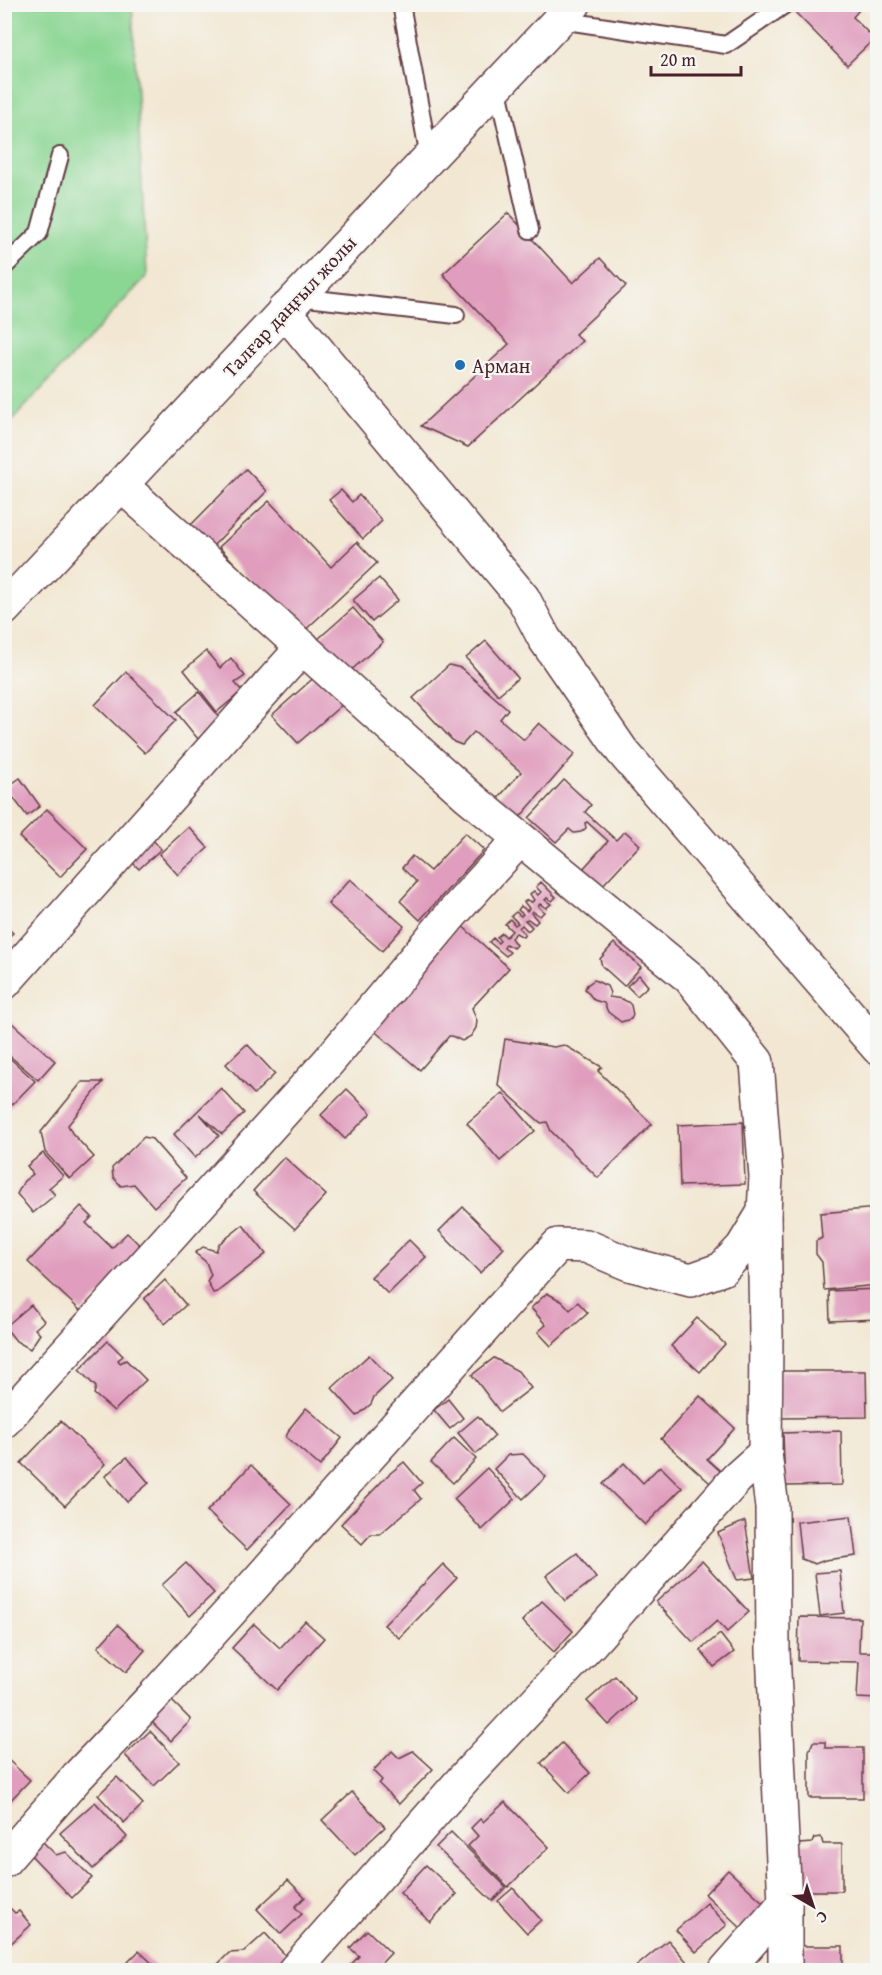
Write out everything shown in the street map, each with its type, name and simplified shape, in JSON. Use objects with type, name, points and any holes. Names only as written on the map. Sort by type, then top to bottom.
[{"type":"street","name":"Талғар даңғыл жолы","points":[[4,609],[567,12]]},
{"type":"street","points":[[297,297],[523,598],[544,638],[622,751],[878,1048]]},
{"type":"street","points":[[121,485],[467,795],[690,978],[757,1062],[766,1177],[764,1212],[765,1453],[772,1507],[772,1651],[785,1903],[784,1971]]},
{"type":"street","points":[[4,983],[303,647]]},
{"type":"street","points":[[4,1420],[329,1061],[452,915],[520,839]]},
{"type":"street","points":[[4,1861],[77,1777],[239,1602],[558,1245],[586,1246],[629,1264],[691,1280],[722,1269],[742,1248],[764,1212]]},
{"type":"street","points":[[295,1971],[465,1778],[591,1644],[737,1478],[765,1453]]},
{"type":"street","points":[[726,1971],[785,1903]]},
{"type":"lane","points":[[401,4],[429,157]]},
{"type":"lane","points":[[567,12],[726,45],[786,4]]},
{"type":"lane","points":[[497,86],[530,230]]},
{"type":"lane","points":[[4,267],[39,233],[60,156]]},
{"type":"lane","points":[[297,297],[456,315]]},
{"type":"green space","points":[[5,5],[132,5],[147,276],[5,428]]},
{"type":"building","points":[[787,4],[864,4],[853,17],[874,39],[847,65]]},
{"type":"building","points":[[508,213],[573,283],[600,258],[626,286],[575,334],[582,341],[468,447],[421,426],[509,344],[443,274]]},
{"type":"building","points":[[246,469],[267,491],[212,547],[191,525]]},
{"type":"building","points":[[341,490],[352,502],[359,495],[382,521],[363,539],[329,500]]},
{"type":"building","points":[[269,501],[331,567],[357,542],[377,563],[301,634],[219,547]]},
{"type":"building","points":[[379,578],[398,600],[372,622],[353,600]]},
{"type":"building","points":[[353,608],[383,642],[348,673],[318,639]]},
{"type":"building","points":[[486,641],[518,678],[498,695],[466,658]]},
{"type":"building","points":[[206,651],[220,668],[231,658],[245,676],[235,683],[242,691],[217,712],[184,670]]},
{"type":"building","points":[[449,665],[461,668],[508,709],[500,719],[524,740],[539,723],[575,754],[514,824],[492,805],[521,772],[474,732],[462,745],[454,742],[413,698]]},
{"type":"building","points":[[126,672],[176,720],[145,753],[95,705]]},
{"type":"building","points":[[318,674],[344,703],[298,743],[272,715]]},
{"type":"building","points":[[199,692],[221,719],[198,739],[176,712]]},
{"type":"building","points":[[20,778],[40,806],[27,816],[6,788]]},
{"type":"building","points":[[564,780],[591,805],[585,812],[616,840],[625,831],[640,845],[601,887],[582,870],[608,841],[587,822],[585,823],[586,828],[581,832],[574,833],[569,829],[556,842],[529,818]]},
{"type":"building","points":[[47,809],[87,849],[60,877],[19,837]]},
{"type":"building","points":[[189,827],[208,848],[178,875],[159,854]]},
{"type":"building","points":[[465,833],[484,850],[420,920],[400,901],[417,882],[402,868],[412,856],[430,871]]},
{"type":"building","points":[[151,838],[161,849],[139,869],[129,859]]},
{"type":"building","points":[[350,879],[404,926],[382,951],[328,904]]},
{"type":"building","points":[[541,882],[556,897],[552,901],[547,898],[545,900],[551,904],[546,908],[540,904],[538,906],[544,912],[540,916],[532,911],[531,913],[538,921],[535,924],[528,919],[525,920],[532,927],[528,931],[522,925],[519,928],[525,934],[523,937],[516,933],[511,938],[516,945],[513,948],[506,944],[504,948],[510,952],[506,956],[489,942],[493,938],[498,943],[500,941],[497,937],[502,933],[506,937],[512,931],[505,924],[510,919],[515,925],[518,923],[511,916],[516,912],[521,916],[523,914],[518,910],[521,906],[527,911],[529,908],[524,902],[534,900],[530,894],[534,891],[538,895],[541,892],[536,887]]},
{"type":"building","points":[[460,924],[509,968],[472,1008],[477,1021],[471,1036],[462,1041],[449,1036],[420,1070],[371,1028]]},
{"type":"building","points":[[4,925],[13,933],[4,941]]},
{"type":"building","points":[[614,943],[641,967],[624,986],[602,966],[600,959]]},
{"type":"building","points":[[639,975],[648,986],[637,996],[627,986]]},
{"type":"building","points":[[594,980],[607,986],[609,997],[622,999],[631,1005],[633,1015],[631,1019],[621,1022],[608,1012],[604,1003],[594,1000],[585,989]]},
{"type":"building","points":[[4,1016],[55,1061],[38,1080],[4,1051]]},
{"type":"building","points":[[505,1039],[554,1047],[564,1045],[602,1067],[598,1071],[652,1124],[598,1178],[551,1131],[547,1122],[541,1123],[498,1085]]},
{"type":"building","points":[[247,1044],[275,1074],[254,1094],[226,1064]]},
{"type":"building","points":[[4,1053],[35,1081],[4,1113]]},
{"type":"building","points":[[82,1082],[103,1082],[68,1125],[72,1133],[94,1157],[70,1179],[45,1152],[41,1132]]},
{"type":"building","points":[[221,1088],[244,1113],[222,1134],[200,1114],[219,1136],[195,1158],[174,1134]]},
{"type":"building","points":[[347,1089],[371,1113],[345,1139],[321,1115]]},
{"type":"building","points":[[503,1093],[535,1131],[500,1161],[467,1123]]},
{"type":"building","points":[[743,1122],[745,1184],[680,1186],[678,1125]]},
{"type":"building","points":[[144,1137],[152,1139],[186,1178],[154,1207],[134,1184],[121,1186],[113,1177],[112,1168]]},
{"type":"building","points":[[43,1153],[63,1176],[49,1188],[55,1195],[33,1213],[17,1194],[24,1181],[33,1174],[27,1166]]},
{"type":"building","points":[[284,1157],[326,1195],[295,1229],[253,1191]]},
{"type":"building","points":[[81,1206],[92,1217],[86,1223],[112,1248],[127,1233],[147,1252],[82,1312],[28,1262]]},
{"type":"building","points":[[463,1207],[504,1248],[480,1273],[439,1231]]},
{"type":"building","points":[[878,1208],[878,1285],[824,1290],[822,1262],[816,1254],[816,1241],[822,1238],[820,1213]]},
{"type":"building","points":[[243,1225],[266,1254],[213,1293],[207,1281],[211,1275],[206,1262],[195,1253],[203,1247],[216,1251],[219,1244]]},
{"type":"building","points":[[409,1240],[426,1257],[388,1294],[371,1277]]},
{"type":"building","points":[[165,1280],[186,1305],[165,1324],[144,1299]]},
{"type":"building","points":[[878,1289],[878,1319],[830,1321],[829,1291]]},
{"type":"building","points":[[547,1293],[563,1302],[570,1310],[578,1302],[588,1313],[551,1346],[538,1332],[546,1325],[531,1308]]},
{"type":"building","points":[[31,1305],[44,1321],[35,1329],[40,1334],[30,1349],[16,1341],[5,1327]]},
{"type":"building","points":[[697,1318],[725,1344],[700,1372],[671,1346]]},
{"type":"building","points":[[108,1341],[123,1356],[118,1360],[120,1363],[126,1360],[146,1380],[114,1411],[94,1394],[96,1387],[79,1370]]},
{"type":"building","points":[[369,1355],[392,1380],[357,1416],[332,1388]]},
{"type":"building","points":[[494,1358],[518,1371],[531,1388],[500,1412],[472,1375]]},
{"type":"building","points":[[780,1371],[866,1371],[867,1417],[780,1418]]},
{"type":"building","points":[[700,1396],[735,1428],[707,1459],[729,1479],[719,1491],[661,1439]]},
{"type":"building","points":[[448,1399],[463,1418],[450,1429],[434,1410]]},
{"type":"building","points":[[306,1408],[342,1438],[320,1466],[286,1437],[290,1428]]},
{"type":"building","points":[[478,1416],[495,1436],[476,1454],[458,1433]]},
{"type":"building","points":[[61,1421],[105,1464],[65,1506],[21,1463]]},
{"type":"building","points":[[841,1431],[842,1485],[785,1486],[783,1433]]},
{"type":"building","points":[[454,1438],[476,1459],[453,1483],[431,1462]]},
{"type":"building","points":[[523,1454],[546,1477],[523,1499],[494,1469],[508,1455]]},
{"type":"building","points":[[127,1457],[149,1483],[127,1502],[105,1476]]},
{"type":"building","points":[[404,1462],[422,1483],[414,1490],[421,1499],[380,1534],[371,1534],[362,1544],[341,1524],[388,1475]]},
{"type":"building","points":[[624,1463],[643,1483],[660,1466],[682,1488],[645,1525],[603,1484]]},
{"type":"building","points":[[251,1465],[291,1504],[247,1550],[207,1511]]},
{"type":"building","points":[[487,1468],[515,1499],[482,1530],[454,1499]]},
{"type":"building","points":[[851,1516],[856,1556],[825,1560],[815,1564],[801,1559],[797,1522]]},
{"type":"building","points":[[745,1521],[754,1578],[737,1580],[718,1533]]},
{"type":"building","points":[[577,1553],[596,1578],[565,1601],[546,1576]]},
{"type":"building","points":[[702,1561],[749,1612],[727,1632],[717,1621],[693,1642],[656,1602]]},
{"type":"building","points":[[186,1563],[214,1593],[190,1616],[162,1585]]},
{"type":"building","points":[[443,1564],[457,1578],[399,1638],[384,1625]]},
{"type":"building","points":[[840,1571],[844,1613],[820,1616],[815,1573]]},
{"type":"building","points":[[542,1601],[573,1631],[554,1652],[522,1621]]},
{"type":"building","points":[[799,1617],[860,1618],[859,1652],[878,1652],[878,1699],[857,1698],[859,1662],[798,1661]]},
{"type":"building","points":[[305,1621],[324,1638],[277,1690],[232,1648],[254,1624],[280,1648]]},
{"type":"building","points":[[118,1625],[145,1650],[126,1672],[98,1647]]},
{"type":"building","points":[[720,1634],[734,1652],[714,1667],[700,1650]]},
{"type":"building","points":[[615,1676],[636,1700],[609,1725],[587,1701]]},
{"type":"building","points":[[168,1697],[191,1720],[171,1741],[148,1718]]},
{"type":"building","points":[[150,1731],[179,1762],[154,1786],[125,1755]]},
{"type":"building","points":[[813,1742],[825,1742],[825,1748],[863,1748],[863,1798],[809,1798],[809,1751]]},
{"type":"building","points":[[562,1743],[590,1773],[569,1793],[541,1763]]},
{"type":"building","points":[[392,1751],[399,1758],[413,1751],[433,1769],[399,1804],[379,1784],[382,1780],[373,1771]]},
{"type":"building","points":[[6,1758],[30,1780],[4,1807],[4,1760]]},
{"type":"building","points":[[117,1777],[143,1804],[124,1823],[98,1795]]},
{"type":"building","points":[[352,1792],[385,1827],[355,1855],[322,1820]]},
{"type":"building","points":[[95,1802],[127,1837],[93,1869],[60,1833]]},
{"type":"building","points":[[505,1802],[549,1847],[508,1887],[468,1846],[478,1836],[471,1828],[480,1819],[483,1822]]},
{"type":"building","points":[[451,1832],[506,1887],[492,1901],[436,1847]]},
{"type":"building","points":[[821,1837],[823,1844],[842,1844],[842,1891],[800,1891],[799,1844],[812,1843],[814,1838]]},
{"type":"building","points":[[39,1838],[56,1855],[66,1852],[92,1878],[72,1898],[26,1850]]},
{"type":"building","points":[[426,1865],[457,1894],[430,1922],[400,1893]]},
{"type":"building","points":[[728,1870],[766,1905],[743,1930],[705,1894]]},
{"type":"building","points":[[288,1880],[305,1897],[295,1907],[302,1914],[281,1934],[257,1909]]},
{"type":"building","points":[[513,1888],[541,1920],[527,1933],[498,1901]]},
{"type":"building","points":[[4,1902],[15,1913],[19,1911],[31,1925],[6,1948]]},
{"type":"building","points":[[707,1903],[727,1925],[696,1952],[676,1930]]},
{"type":"building","points":[[367,1930],[391,1953],[375,1970],[348,1970],[359,1956],[350,1948]]},
{"type":"building","points":[[265,1933],[294,1965],[288,1970],[212,1970],[229,1953],[244,1952]]},
{"type":"building","points":[[668,1940],[687,1962],[677,1970],[632,1970]]},
{"type":"building","points":[[794,1946],[843,1946],[843,1970],[794,1970]]},
{"type":"building","points":[[139,1951],[159,1970],[120,1970]]},
{"type":"building","points":[[773,1967],[773,1970],[750,1970],[750,1968]]},
{"type":"place","name":"Арман","points":[[460,365]]}]
